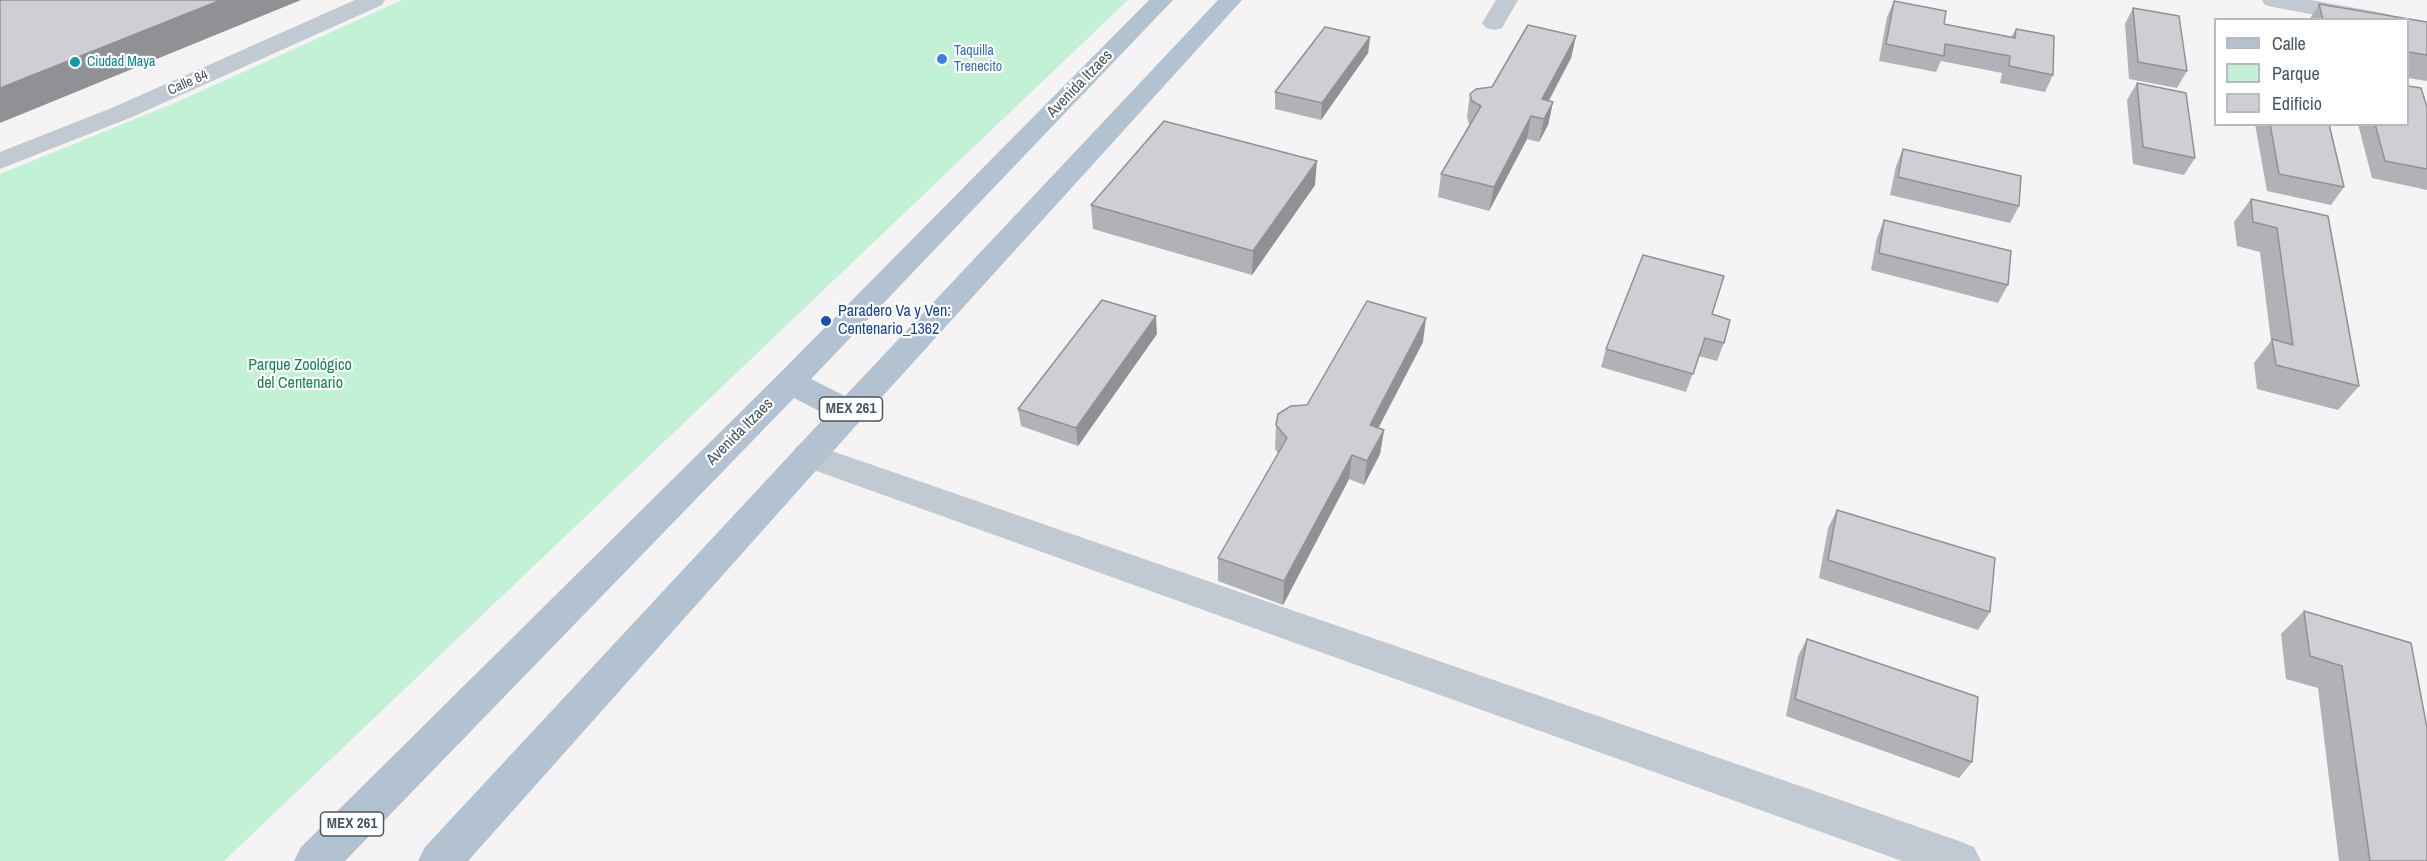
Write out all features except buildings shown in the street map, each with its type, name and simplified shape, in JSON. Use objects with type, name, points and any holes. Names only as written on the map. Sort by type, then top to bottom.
[{"type":"main road","name":"Avenida Itzaes","points":[[316,861],[790,382],[1162,0]]},
{"type":"main road","name":"MEX 261","points":[[440,861],[470,842],[809,456],[1231,0]]},
{"type":"main road","points":[[790,382],[849,412]]},
{"type":"street","name":"Calle 84","points":[[0,161],[123,112],[374,0]]},
{"type":"street","points":[[1494,23],[1507,0]]},
{"type":"street","points":[[2273,0],[2372,18]]},
{"type":"street","points":[[809,456],[1959,861]]},
{"type":"green space","name":"Parque Zoológico del Centenario","points":[[402,0],[1128,0],[224,861],[0,861],[0,174],[177,102]]},
{"type":"place","name":"Taquilla Trenecito","points":[[942,59]]},
{"type":"place","name":"Ciudad Maya","points":[[75,62]]},
{"type":"place","name":"Paradero Va y Ven: Centenario_1362","points":[[826,321]]}]
